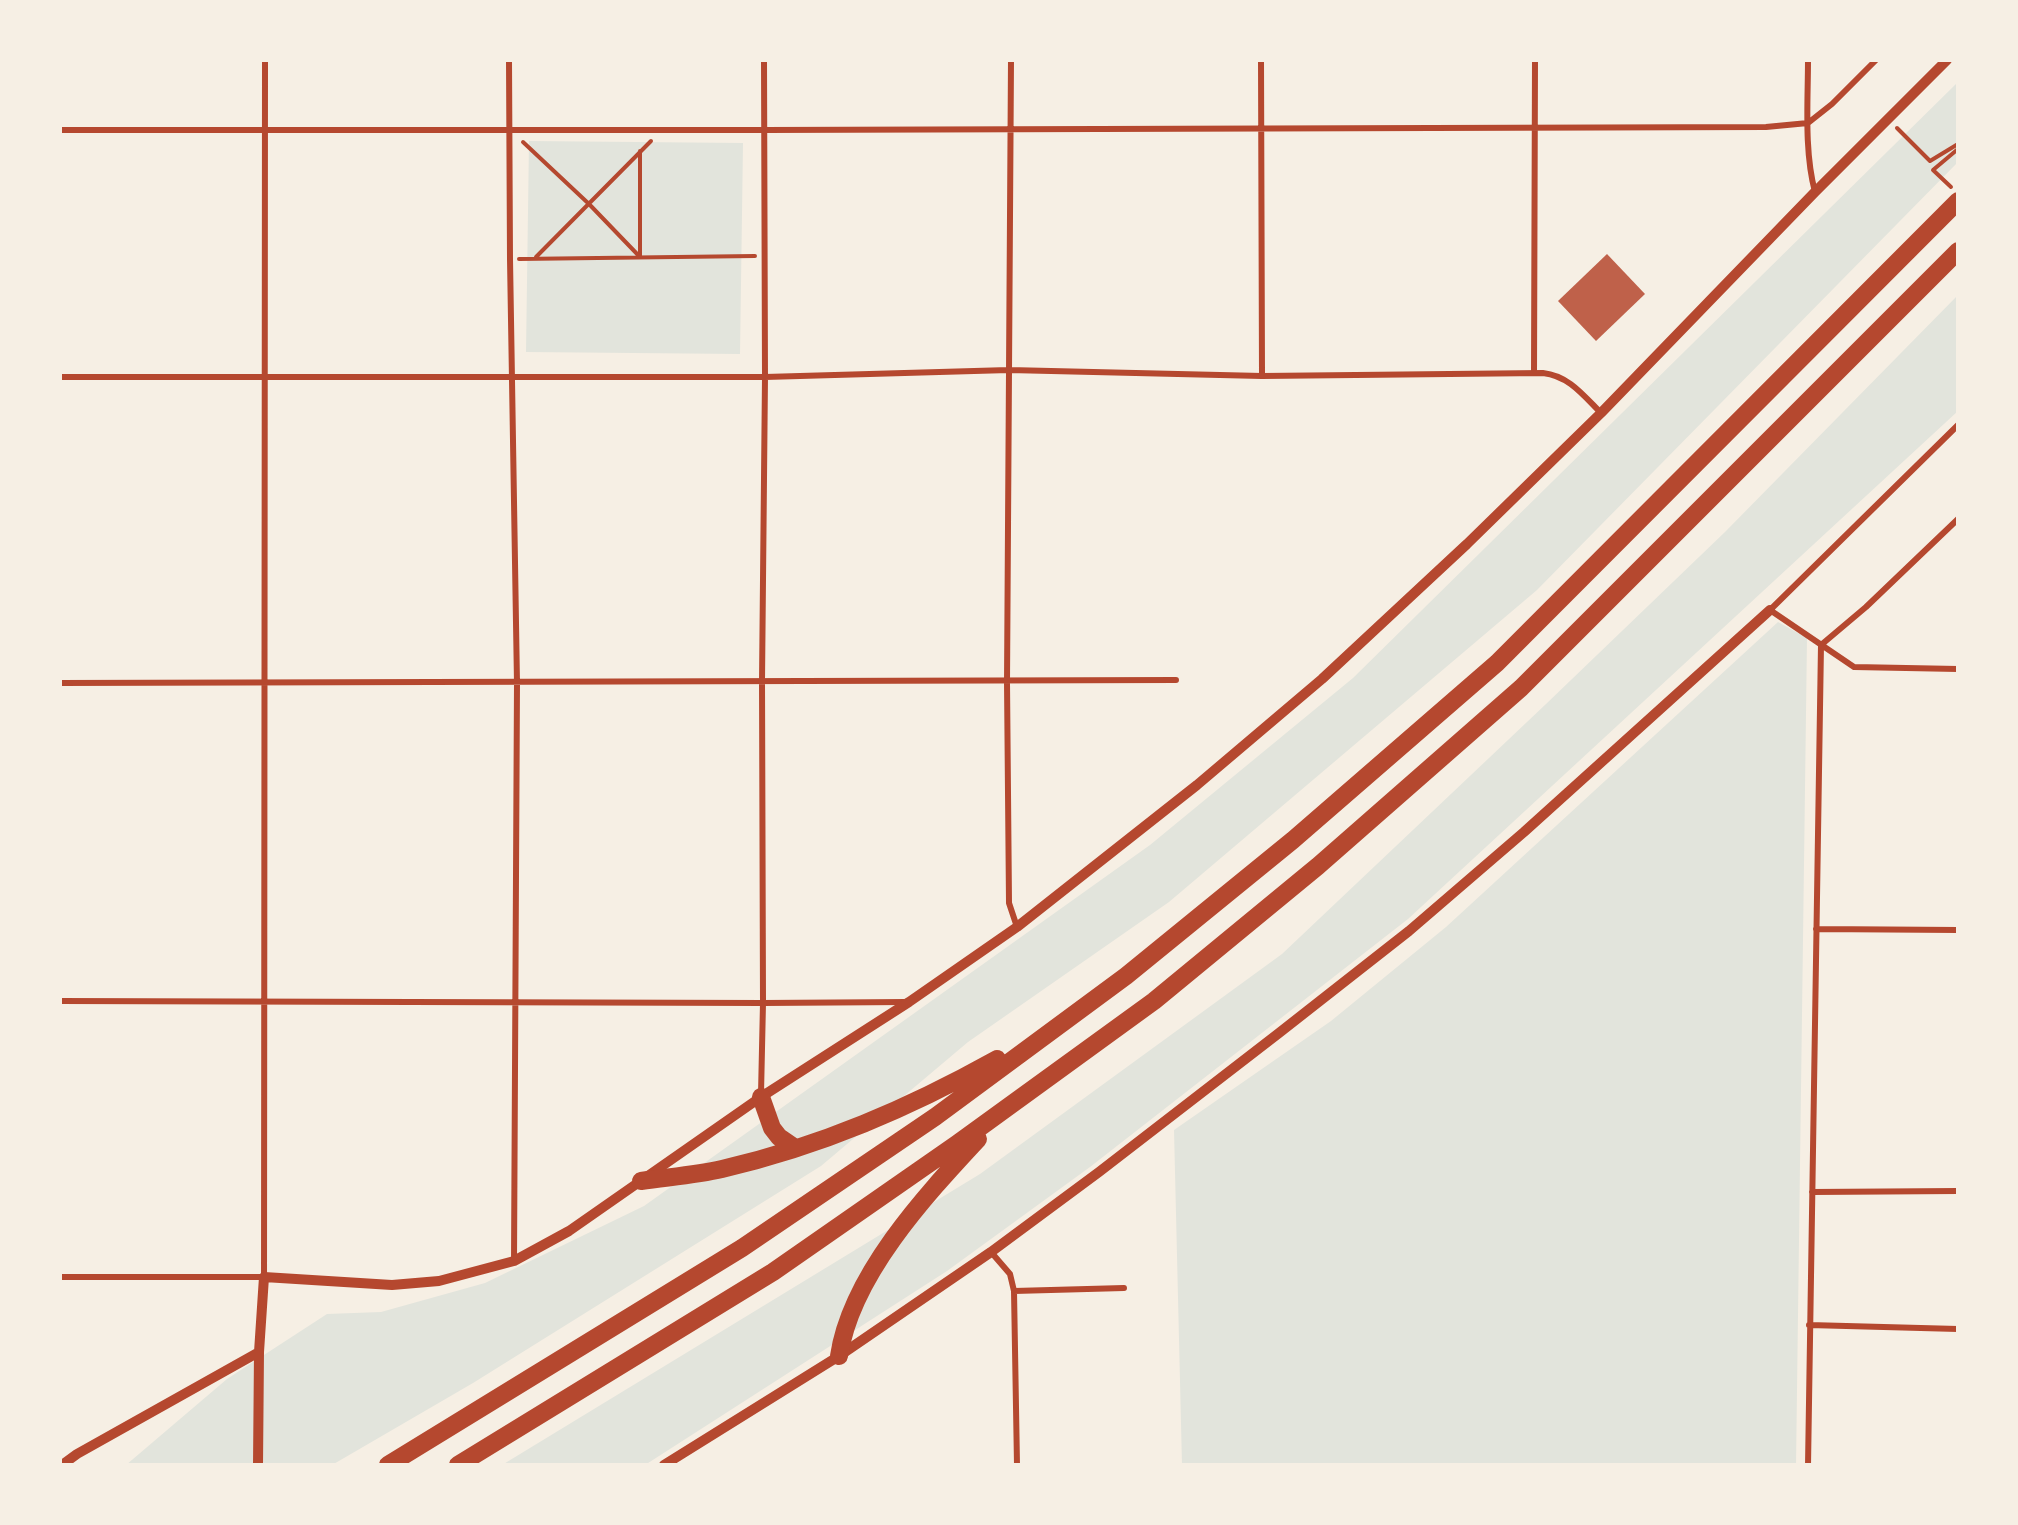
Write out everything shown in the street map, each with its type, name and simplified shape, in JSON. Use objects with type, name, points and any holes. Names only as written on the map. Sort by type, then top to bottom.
[{"type":"highway","points":[[388,1465],[742,1248],[935,1117],[1126,976],[1293,840],[1497,663],[1958,201]]},
{"type":"highway","points":[[458,1465],[773,1272],[1154,1001],[1318,866],[1521,688],[1958,251]]},
{"type":"highway","points":[[641,1181],[721,1169],[847,1132],[938,1092],[1059,1025]]},
{"type":"highway","points":[[761,1097],[772,1128],[779,1137],[795,1148]]},
{"type":"highway","points":[[839,1356],[848,1318],[875,1265],[941,1179],[1008,1107]]},
{"type":"street","points":[[258,1465],[259,1352],[264,1277],[265,60]]},
{"type":"street","points":[[509,60],[511,377],[517,683],[514,1261]]},
{"type":"street","points":[[761,1097],[765,377],[764,60]]},
{"type":"street","points":[[1011,60],[1007,682],[1009,903],[1017,927]]},
{"type":"street","points":[[1262,60],[1262,376]]},
{"type":"street","points":[[1534,373],[1535,60]]},
{"type":"street","points":[[1808,60],[1808,123],[1811,178],[1815,192]]},
{"type":"street","points":[[60,130],[1766,127],[1808,123],[1832,104],[1876,60]]},
{"type":"street","points":[[60,1277],[264,1277],[392,1285],[439,1281],[514,1261],[568,1231],[761,1097],[909,1002],[1017,927],[1197,785],[1322,679],[1467,544],[1601,412],[1947,60]]},
{"type":"street","points":[[60,377],[765,377],[1009,370],[1262,376],[1534,373],[1556,375],[1568,381],[1601,412]]},
{"type":"street","points":[[664,1465],[839,1356],[991,1252],[1100,1172],[1409,931],[1524,832],[1770,609],[1958,425]]},
{"type":"street","points":[[1808,1465],[1821,645],[1866,607],[1958,519]]},
{"type":"street","points":[[1770,609],[1854,667],[1958,669]]},
{"type":"street","points":[[60,683],[1176,680]]},
{"type":"street","points":[[1816,929],[1958,930]]},
{"type":"street","points":[[60,1000],[909,1002]]},
{"type":"street","points":[[1812,1192],[1958,1191]]},
{"type":"street","points":[[991,1252],[1010,1274],[1014,1291],[1017,1465]]},
{"type":"street","points":[[1014,1291],[1124,1288]]},
{"type":"street","points":[[1809,1325],[1958,1329]]},
{"type":"street","points":[[62,1465],[77,1454],[259,1352]]},
{"type":"path","points":[[1888,119],[1930,161],[1958,144]]},
{"type":"path","points":[[508,129],[589,204],[640,257]]},
{"type":"path","points":[[535,258],[661,130]]},
{"type":"path","points":[[1958,149],[1934,170],[1958,194]]},
{"type":"path","points":[[640,151],[640,257]]},
{"type":"path","points":[[510,259],[765,256]]},
{"type":"shaded area","points":[[1958,82],[1958,162],[1537,590],[1169,902],[968,1042],[821,1166],[473,1383],[332,1465],[126,1465],[227,1379],[327,1314],[381,1312],[485,1283],[644,1206],[1150,845],[1353,678]]},
{"type":"shaded area","points":[[529,141],[743,143],[740,354],[526,352]]},
{"type":"shaded area","points":[[1958,295],[1958,411],[1408,919],[1090,1167],[947,1271],[645,1465],[502,1465],[980,1174],[1282,954],[1725,532]]},
{"type":"shaded area","points":[[1778,622],[1807,638],[1796,1465],[1182,1465],[1174,1130],[1331,1021],[1446,927]]},
{"type":"building","points":[[1607,254],[1645,294],[1596,341],[1558,301]]}]
